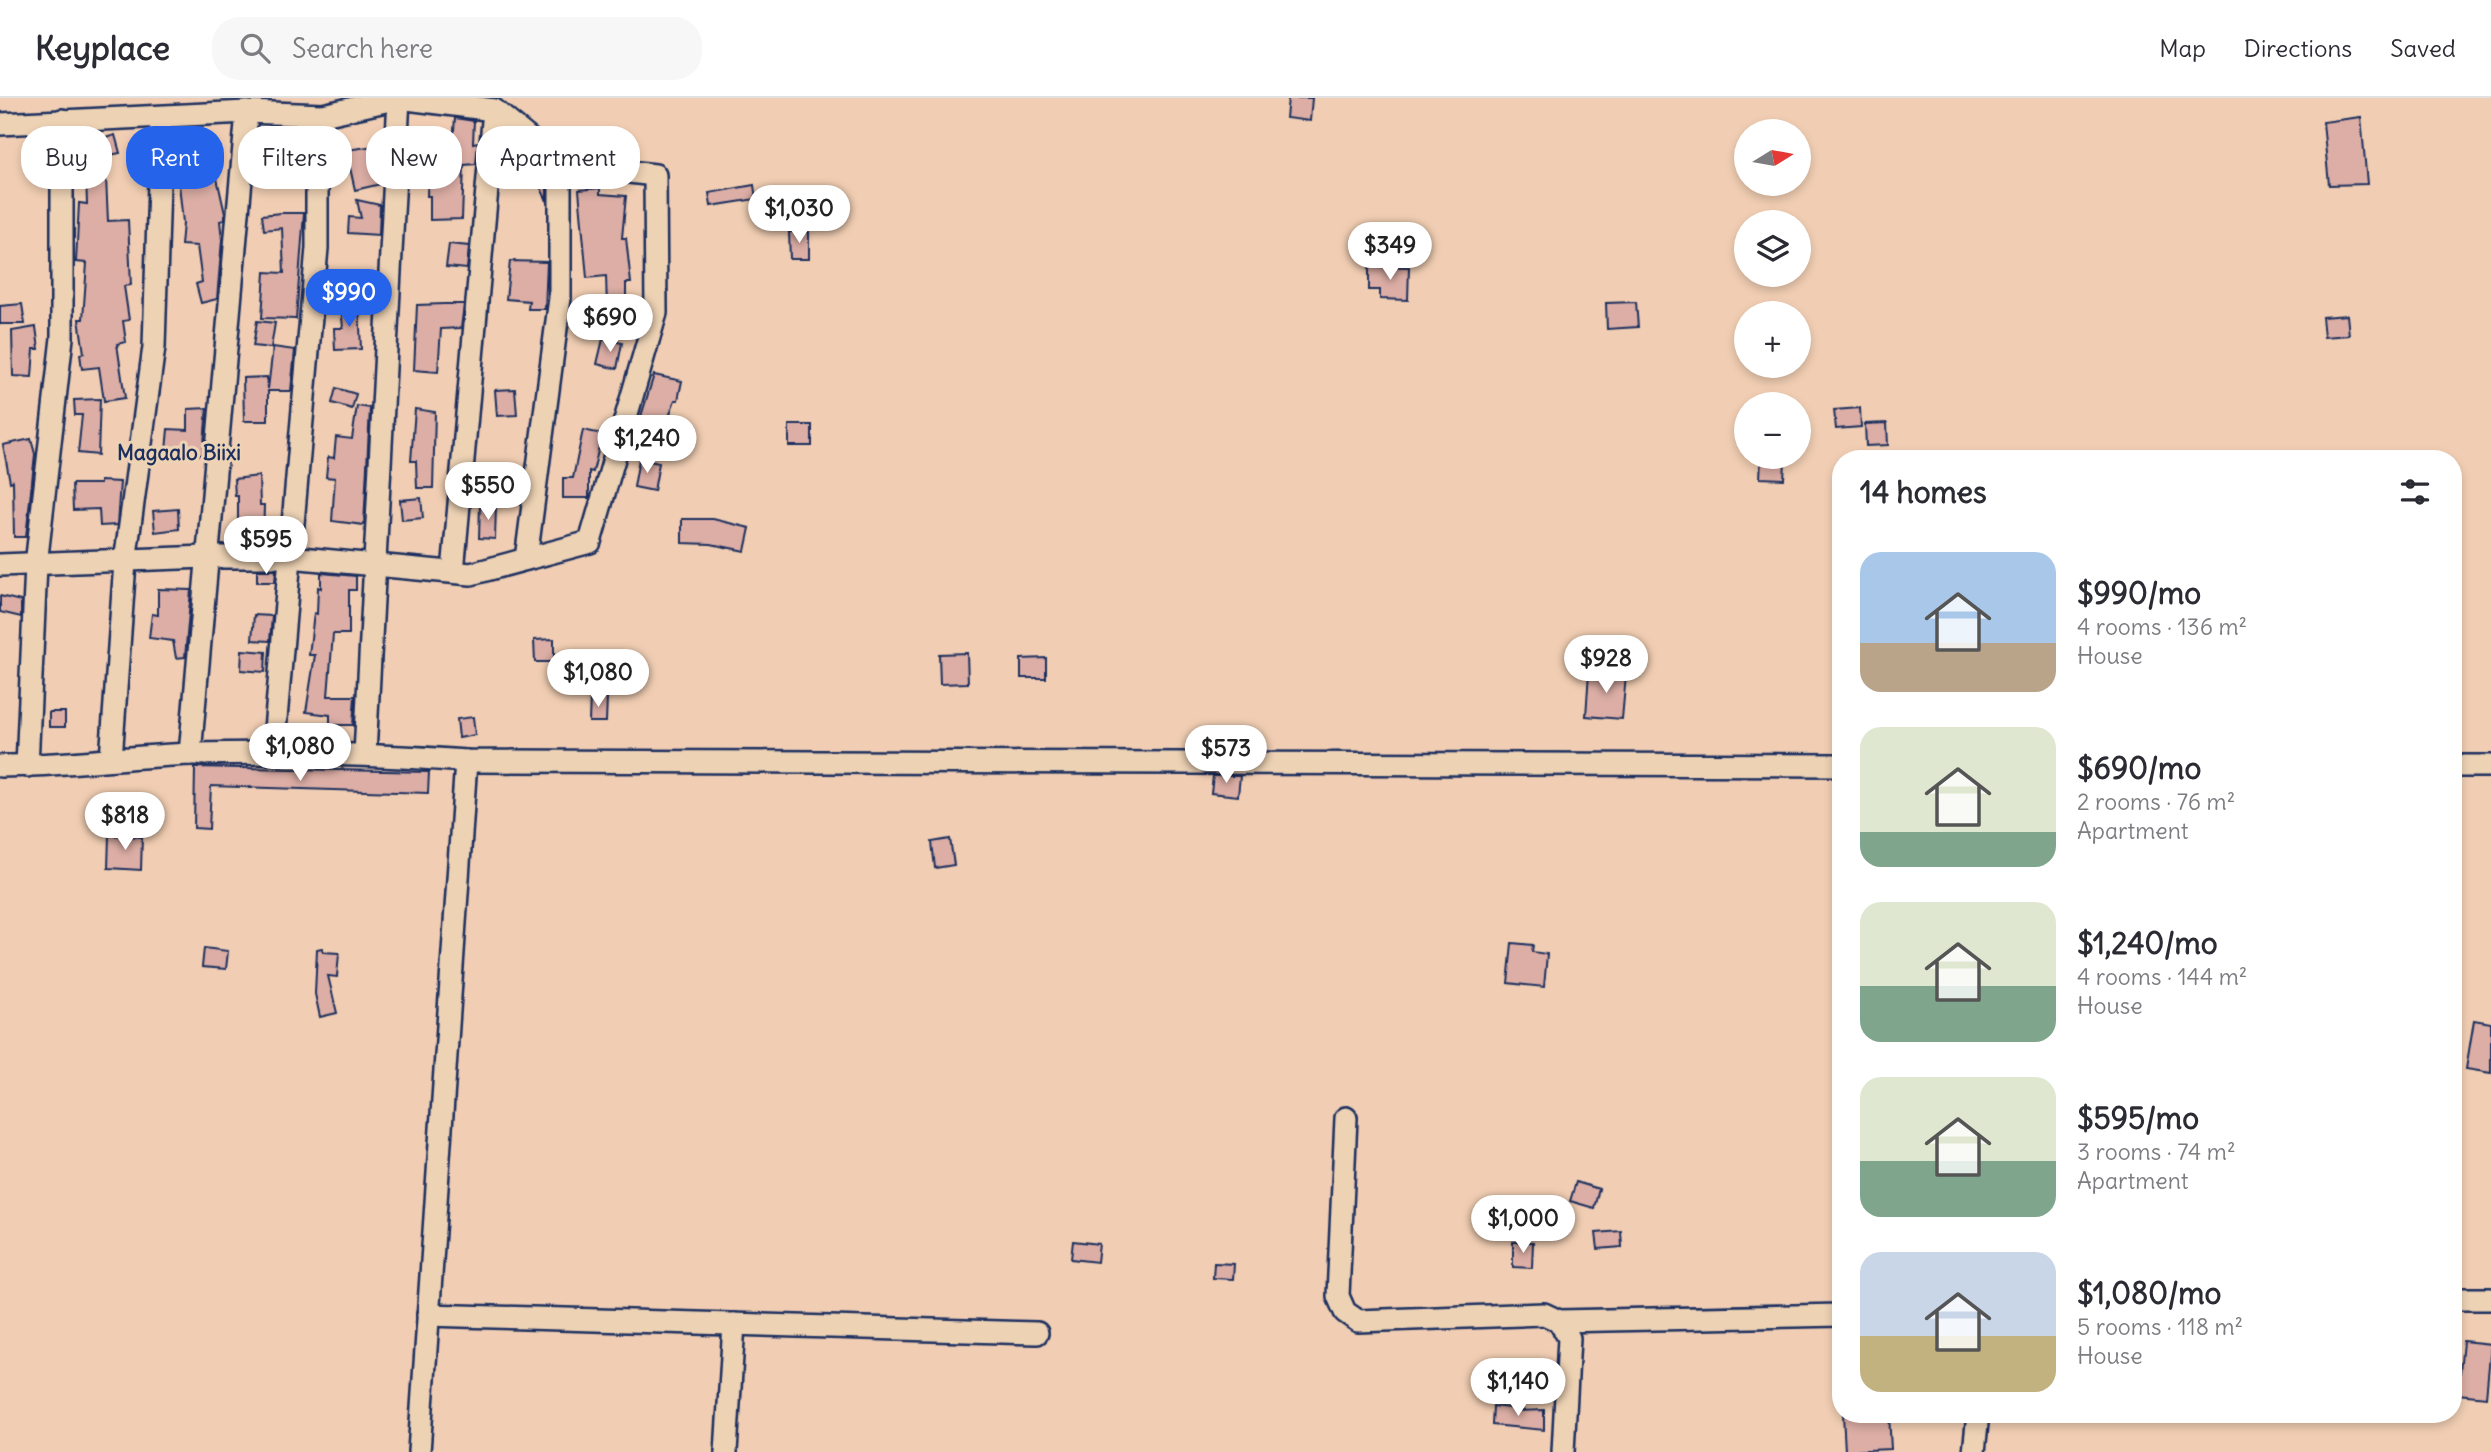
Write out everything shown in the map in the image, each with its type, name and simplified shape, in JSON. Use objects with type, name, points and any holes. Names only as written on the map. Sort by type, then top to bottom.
[{"type":"street","points":[[365,754],[377,565],[399,98]]},
{"type":"street","points":[[0,124],[247,112],[324,115],[399,98],[494,110],[514,126]]},
{"type":"street","points":[[453,572],[494,110]]},
{"type":"street","points":[[190,754],[247,112]]},
{"type":"street","points":[[272,753],[317,248],[317,177],[324,115]]},
{"type":"street","points":[[111,759],[125,562],[154,347],[161,118]]},
{"type":"street","points":[[27,766],[36,565],[62,338],[62,120]]},
{"type":"street","points":[[0,565],[206,557],[290,557],[471,574],[590,542],[656,313],[655,175],[640,173]]},
{"type":"street","points":[[526,559],[560,298],[560,189]]},
{"type":"street","points":[[0,766],[190,754],[272,753],[365,754],[466,761],[1832,765]]},
{"type":"street","points":[[419,1452],[466,761]]},
{"type":"street","points":[[2462,766],[2491,766]]},
{"type":"street","points":[[1346,1118],[1338,1296],[1345,1312],[1358,1321],[1544,1314],[1559,1321],[1832,1315]]},
{"type":"street","points":[[2462,1299],[2491,1299]]},
{"type":"street","points":[[428,1315],[1037,1334]]},
{"type":"street","points":[[1559,1321],[1569,1338],[1563,1452]]},
{"type":"street","points":[[726,1452],[734,1324]]},
{"type":"street","points":[[1974,1452],[1977,1423]]},
{"type":"building","points":[[1288,98],[1312,98],[1310,121],[1286,118]]},
{"type":"building","points":[[2361,117],[2367,184],[2329,185],[2323,122]]},
{"type":"building","points":[[455,118],[474,121],[476,164],[464,165],[462,219],[430,220],[430,196],[427,196],[427,189],[462,189],[462,126],[454,126]]},
{"type":"building","points":[[115,135],[120,153],[112,155],[112,136]]},
{"type":"building","points":[[366,147],[366,187],[355,190],[352,177],[352,149]]},
{"type":"building","points":[[754,185],[756,199],[711,206],[709,193]]},
{"type":"building","points":[[86,189],[107,189],[108,221],[128,220],[131,285],[124,286],[129,320],[123,321],[126,342],[117,344],[125,398],[104,401],[99,367],[82,369],[80,354],[84,353],[79,319],[83,319],[87,263],[76,262],[79,203],[87,204]]},
{"type":"building","points":[[180,189],[219,189],[225,214],[224,220],[220,221],[222,240],[217,299],[201,303],[196,284],[202,282],[197,246],[181,245],[183,223]]},
{"type":"building","points":[[541,189],[547,189],[547,201]]},
{"type":"building","points":[[600,189],[600,194],[626,196],[622,238],[626,238],[631,283],[626,283],[626,307],[607,307],[606,276],[587,278],[579,190]]},
{"type":"building","points":[[357,200],[380,205],[379,235],[348,233],[349,217],[361,218]]},
{"type":"building","points":[[304,213],[296,319],[262,318],[265,272],[284,273],[282,228],[264,230],[262,215]]},
{"type":"building","points":[[789,232],[809,232],[809,259],[790,259]]},
{"type":"building","points":[[449,244],[469,246],[467,269],[446,267]]},
{"type":"building","points":[[510,261],[547,262],[545,309],[528,309],[529,301],[506,299]]},
{"type":"building","points":[[1369,266],[1409,267],[1408,300],[1380,299],[1380,290],[1369,290]]},
{"type":"building","points":[[1636,302],[1638,327],[1607,329],[1606,303]]},
{"type":"building","points":[[22,304],[25,324],[0,324],[0,306]]},
{"type":"building","points":[[359,304],[361,349],[335,350],[334,328],[343,328],[341,306]]},
{"type":"building","points":[[464,304],[461,328],[441,329],[438,372],[414,370],[417,305]]},
{"type":"building","points":[[2347,315],[2349,335],[2324,337],[2322,317]]},
{"type":"building","points":[[257,321],[275,323],[271,348],[253,346]]},
{"type":"building","points":[[36,327],[39,349],[34,349],[32,377],[13,376],[12,331]]},
{"type":"building","points":[[603,339],[622,343],[617,369],[597,364]]},
{"type":"building","points":[[273,347],[295,350],[291,391],[268,391],[268,421],[244,421],[243,378],[267,377],[268,389]]},
{"type":"building","points":[[654,375],[682,381],[678,400],[675,400],[662,436],[638,426]]},
{"type":"building","points":[[336,388],[356,394],[352,409],[332,403]]},
{"type":"building","points":[[515,389],[517,415],[497,416],[495,390]]},
{"type":"building","points":[[100,399],[98,455],[78,453],[82,415],[75,415],[74,400]]},
{"type":"building","points":[[357,406],[370,408],[364,525],[332,521],[335,478],[326,477],[328,457],[334,458],[336,437],[352,439]]},
{"type":"building","points":[[207,408],[203,455],[173,454],[173,451],[166,451],[168,429],[188,430],[188,409]]},
{"type":"building","points":[[1860,408],[1861,427],[1836,429],[1834,410]]},
{"type":"building","points":[[415,409],[435,412],[433,488],[417,488],[416,461],[411,461]]},
{"type":"building","points":[[1887,423],[1888,445],[1866,446],[1865,424]]},
{"type":"building","points":[[789,425],[812,425],[812,446],[789,446]]},
{"type":"building","points":[[583,430],[602,434],[593,472],[589,471],[589,498],[563,498],[563,478],[573,478]]},
{"type":"building","points":[[31,439],[35,454],[26,537],[14,537],[13,481],[10,482],[3,445]]},
{"type":"building","points":[[639,459],[659,463],[654,491],[634,487]]},
{"type":"building","points":[[1760,469],[1785,469],[1784,479],[1760,478]]},
{"type":"building","points":[[259,476],[260,505],[264,505],[263,544],[238,544],[238,496],[235,496],[234,479]]},
{"type":"building","points":[[100,481],[120,482],[117,525],[100,526],[99,509],[73,510],[72,484],[100,484]]},
{"type":"building","points":[[421,498],[423,518],[402,520],[400,500]]},
{"type":"building","points":[[480,504],[496,505],[495,539],[479,538]]},
{"type":"building","points":[[178,509],[179,529],[155,532],[153,511]]},
{"type":"building","points":[[682,519],[713,519],[750,528],[745,551],[711,544],[682,543]]},
{"type":"building","points":[[257,570],[276,570],[275,582],[257,582]]},
{"type":"building","points":[[321,573],[356,576],[356,590],[349,590],[349,634],[333,634],[328,696],[355,696],[353,725],[330,725],[330,715],[306,712],[315,655],[309,655],[314,613],[317,614],[318,587],[321,588]]},
{"type":"building","points":[[158,589],[191,590],[185,657],[176,658],[173,641],[149,638],[152,614],[158,615]]},
{"type":"building","points":[[0,596],[21,601],[21,617],[0,612]]},
{"type":"building","points":[[254,615],[272,616],[270,641],[252,640]]},
{"type":"building","points":[[554,639],[554,662],[535,662],[534,640]]},
{"type":"building","points":[[242,650],[266,652],[265,672],[241,670]]},
{"type":"building","points":[[967,653],[968,683],[940,684],[939,654]]},
{"type":"building","points":[[1046,658],[1046,678],[1021,678],[1021,659]]},
{"type":"building","points":[[1589,672],[1626,675],[1622,719],[1586,716]]},
{"type":"building","points":[[590,696],[607,697],[606,722],[589,722]]},
{"type":"building","points":[[49,712],[65,712],[65,727],[49,727]]},
{"type":"building","points":[[473,717],[475,735],[459,738],[457,719]]},
{"type":"building","points":[[195,767],[429,772],[428,793],[211,786],[209,829],[194,828]]},
{"type":"building","points":[[1213,776],[1240,776],[1238,796],[1211,793]]},
{"type":"building","points":[[109,835],[142,837],[141,870],[108,868]]},
{"type":"building","points":[[950,839],[954,865],[935,868],[932,842]]},
{"type":"building","points":[[1512,943],[1533,945],[1532,952],[1547,954],[1544,987],[1508,983]]},
{"type":"building","points":[[204,948],[228,951],[226,969],[202,967]]},
{"type":"building","points":[[322,948],[323,952],[339,953],[337,977],[328,976],[337,1013],[320,1017],[315,994],[317,949]]},
{"type":"building","points":[[2474,1020],[2491,1023],[2491,1073],[2466,1069]]},
{"type":"building","points":[[1576,1182],[1599,1189],[1594,1208],[1570,1201]]},
{"type":"building","points":[[1621,1231],[1622,1247],[1598,1249],[1596,1233]]},
{"type":"building","points":[[1073,1241],[1099,1244],[1097,1262],[1071,1259]]},
{"type":"building","points":[[1513,1242],[1533,1242],[1532,1268],[1513,1267]]},
{"type":"building","points":[[1214,1263],[1234,1264],[1233,1279],[1213,1278]]},
{"type":"building","points":[[2463,1341],[2491,1344],[2486,1397],[2462,1394]]},
{"type":"building","points":[[1493,1406],[1517,1411],[1544,1410],[1544,1430],[1492,1425]]},
{"type":"building","points":[[1843,1423],[1890,1423],[1891,1449],[1845,1451]]},
{"type":"district","name":"Magaalo Biixi","points":[[179,453]]}]
